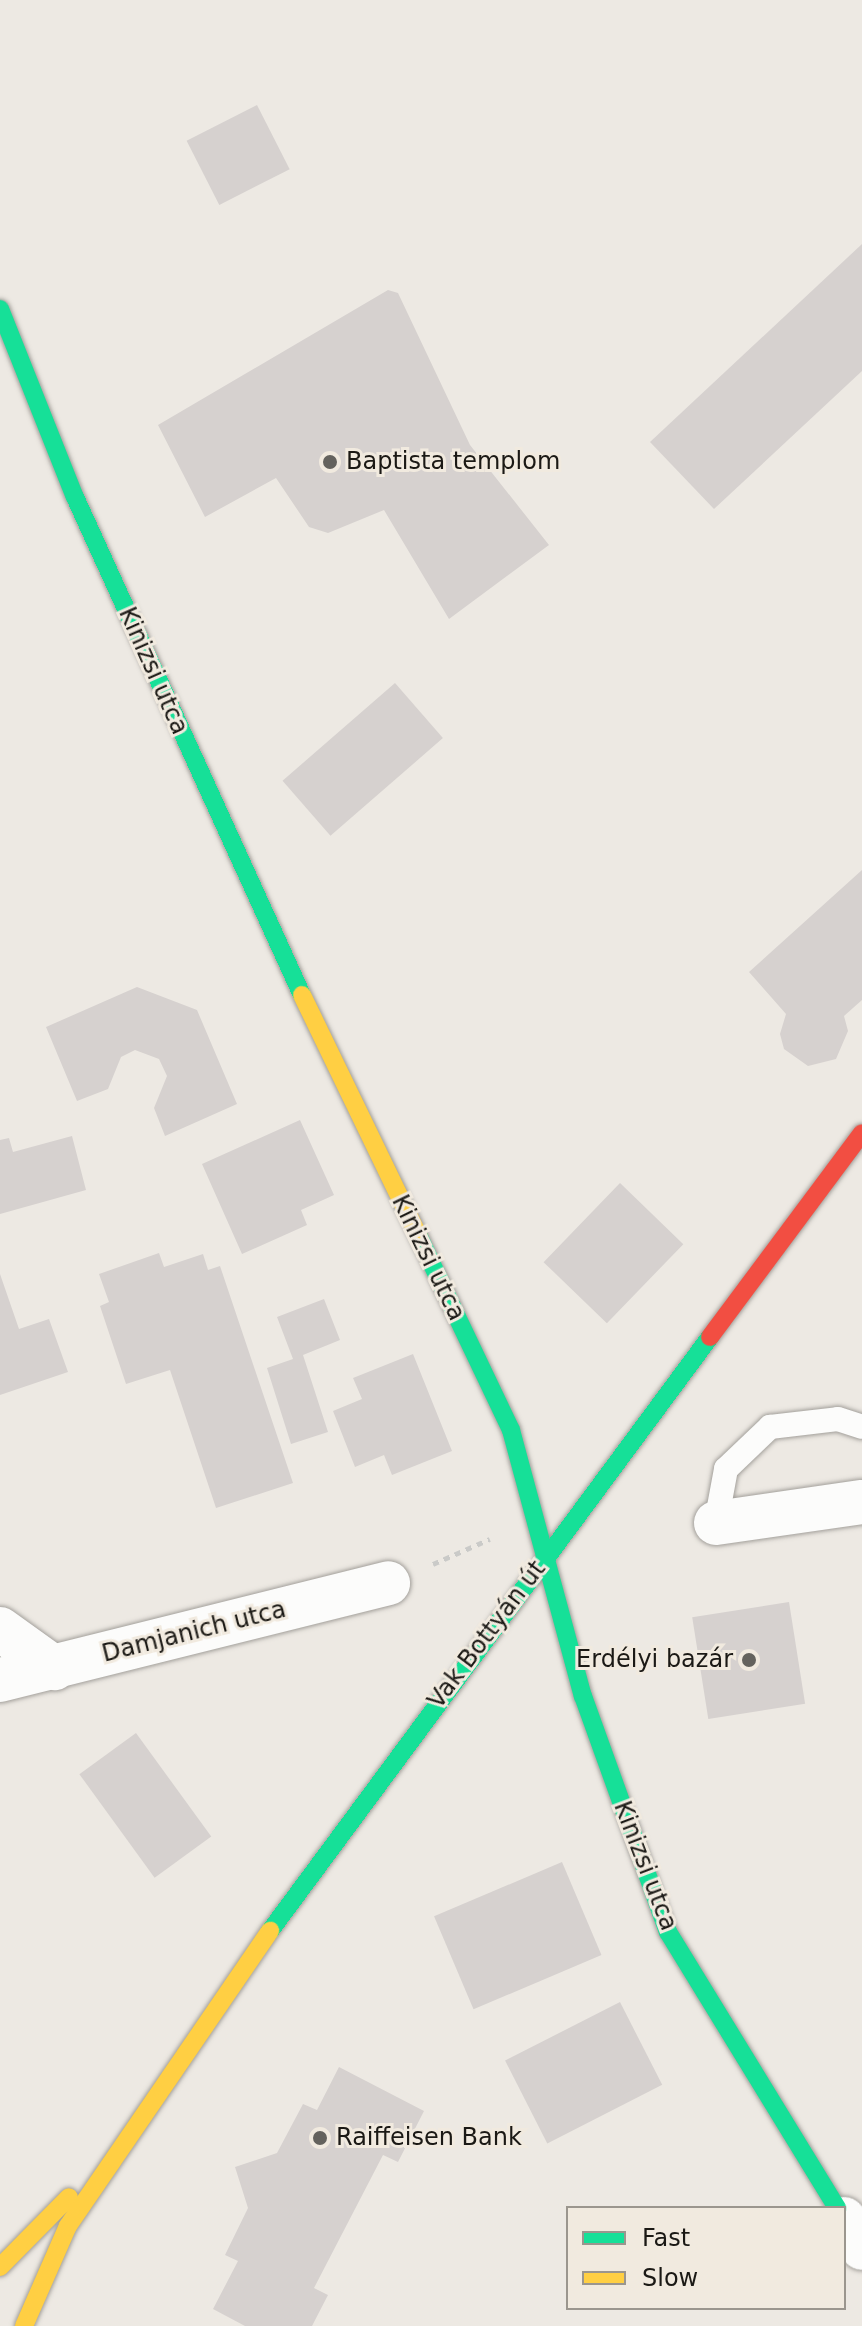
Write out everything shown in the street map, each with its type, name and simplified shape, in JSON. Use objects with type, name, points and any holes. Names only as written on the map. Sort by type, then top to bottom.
[{"type":"street","name":"Kinizsi utca","points":[[0,309],[75,497],[234,852],[511,1430],[547,1553],[583,1696],[668,1932],[836,2206]]},
{"type":"street","name":"Vak Bottyán út","points":[[24,2326],[68,2226],[121,2143],[308,1876],[862,1133]]},
{"type":"street","points":[[716,1523],[862,1502]]},
{"type":"street","name":"Damjanich utca","points":[[0,1680],[388,1583]]},
{"type":"street","points":[[0,1629],[54,1668]]},
{"type":"street","name":"Vak Bottyán út","points":[[0,2267],[121,2143]]},
{"type":"street","points":[[846,2222],[862,2248]]},
{"type":"lane","points":[[716,1523],[726,1469],[770,1427],[838,1419],[862,1427]]},
{"type":"path","points":[[388,1583],[537,1519]]},
{"type":"building","points":[[257,105],[290,169],[219,205],[187,141]]},
{"type":"building","points":[[862,244],[862,371],[714,509],[650,442]]},
{"type":"building","name":"Baptista templom","points":[[388,290],[398,293],[470,445],[549,545],[449,619],[384,510],[328,533],[309,527],[276,478],[205,517],[158,425]]},
{"type":"building","points":[[395,683],[443,738],[330,836],[283,781]]},
{"type":"building","points":[[862,870],[862,1000],[844,1016],[848,1031],[836,1059],[808,1066],[784,1049],[780,1034],[786,1014],[749,972]]},
{"type":"building","points":[[137,987],[197,1010],[237,1104],[165,1136],[154,1108],[167,1076],[159,1059],[135,1050],[121,1057],[108,1089],[77,1101],[46,1027]]},
{"type":"building","points":[[300,1120],[334,1195],[301,1210],[307,1225],[242,1254],[202,1164]]},
{"type":"building","points":[[72,1136],[86,1190],[0,1214],[0,1140],[9,1138],[13,1152]]},
{"type":"building","points":[[620,1183],[683,1244],[607,1323],[544,1262]]},
{"type":"building","points":[[159,1253],[164,1267],[203,1254],[208,1270],[220,1266],[293,1483],[216,1508],[170,1370],[126,1384],[100,1306],[109,1302],[99,1274]]},
{"type":"building","points":[[0,1274],[19,1329],[49,1319],[68,1372],[0,1395]]},
{"type":"building","points":[[324,1299],[340,1340],[303,1355],[328,1432],[291,1444],[267,1368],[293,1359],[277,1317]]},
{"type":"building","points":[[413,1354],[452,1451],[392,1475],[384,1455],[355,1467],[333,1411],[362,1399],[353,1378]]},
{"type":"building","name":"Erdélyi bazár","points":[[789,1602],[805,1704],[708,1719],[692,1617]]},
{"type":"building","points":[[136,1733],[211,1837],[155,1878],[79,1774]]},
{"type":"building","points":[[562,1862],[601,1955],[474,2009],[434,1916]]},
{"type":"building","points":[[620,2002],[662,2085],[547,2143],[505,2061]]},
{"type":"building","points":[[339,2067],[424,2111],[398,2162],[383,2155],[314,2288],[328,2295],[312,2326],[245,2326],[213,2309],[238,2261],[225,2255],[248,2208],[235,2167],[277,2153],[303,2104],[317,2110]]},
{"type":"traffic: fast","points":[[0,309],[75,497],[302,995]]},
{"type":"traffic: fast","points":[[418,1235],[511,1430],[583,1696],[668,1932],[836,2206]]},
{"type":"traffic: fast","points":[[270,1931],[710,1337]]},
{"type":"traffic: slow","points":[[302,995],[418,1235]]},
{"type":"traffic: slow","points":[[24,2326],[68,2226],[270,1931]]},
{"type":"traffic: slow","points":[[0,2267],[69,2197]]},
{"type":"traffic: jam","points":[[710,1337],[862,1133]]},
{"type":"place","name":"Baptista templom","points":[[330,462]]},
{"type":"place","name":"Erdélyi bazár","points":[[749,1660]]},
{"type":"place","name":"Raiffeisen Bank","points":[[320,2138]]}]
